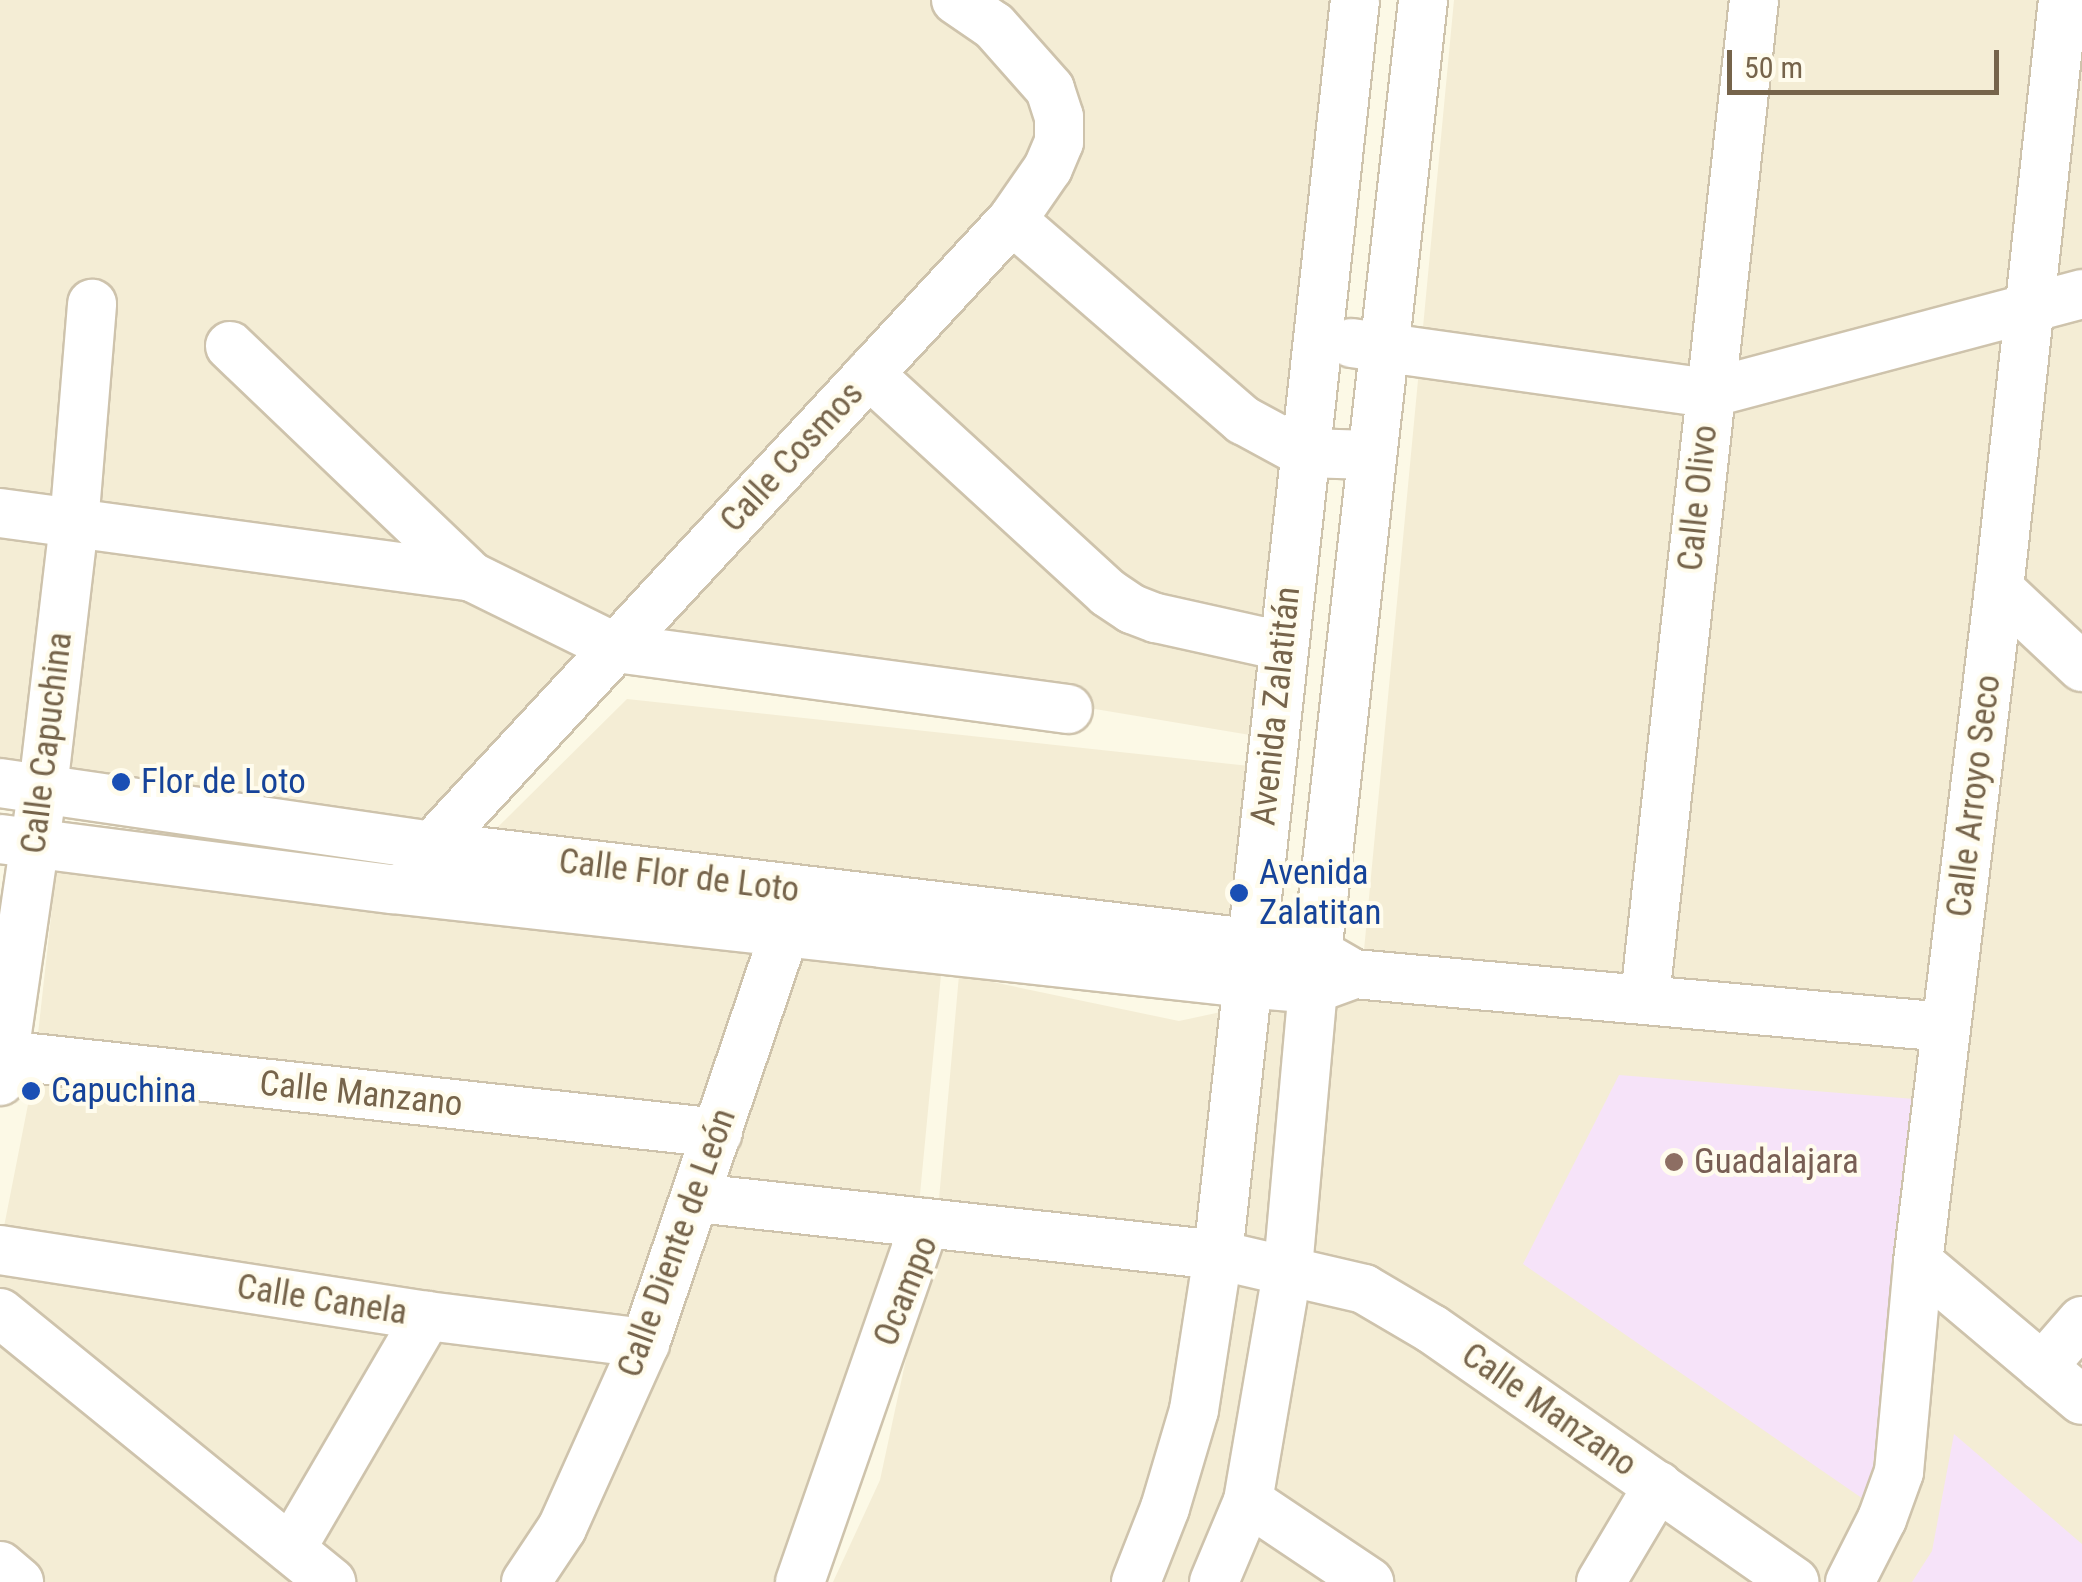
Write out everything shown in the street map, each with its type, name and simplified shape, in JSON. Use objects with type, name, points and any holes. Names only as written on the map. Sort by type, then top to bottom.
[{"type":"street","name":"Avenida Zalatitán","points":[[1136,1582],[1166,1508],[1194,1410],[1218,1255],[1355,0]]},
{"type":"street","name":"Avenida Zalatitán","points":[[1214,1582],[1248,1501],[1288,1268],[1329,973],[1372,455],[1423,0]]},
{"type":"street","name":"Calle Olivo","points":[[1645,997],[1754,0]]},
{"type":"street","name":"Calle Arroyo Seco","points":[[1850,1582],[1882,1519],[1898,1472],[1945,1027],[2000,589],[2062,0]]},
{"type":"street","name":"Calle Cosmos","points":[[392,890],[1012,220],[1048,168],[1059,142],[1059,117],[1050,89],[989,9]]},
{"type":"street","points":[[1012,220],[1243,420],[1304,453],[1372,455]]},
{"type":"street","points":[[1317,338],[1710,394],[2028,312],[2082,294]]},
{"type":"street","name":"Calle Capuchina","points":[[2,1068],[22,786],[74,524],[92,304]]},
{"type":"street","points":[[230,346],[472,578]]},
{"type":"street","points":[[869,374],[1094,580],[1132,609],[1282,646]]},
{"type":"street","points":[[0,513],[343,556],[472,578],[616,648],[1068,708]]},
{"type":"street","points":[[2000,589],[2082,667]]},
{"type":"street","name":"Calle Flor de Loto","points":[[22,786],[432,846],[792,911]]},
{"type":"street","name":"Calle Flor de Loto","points":[[18,841],[392,890],[792,911],[1329,973],[1645,997],[1945,1027]]},
{"type":"street","name":"Calle Diente de León","points":[[526,1582],[562,1528],[645,1342],[792,911]]},
{"type":"street","name":"Calle Manzano","points":[[2,1068],[718,1132]]},
{"type":"street","points":[[697,1198],[925,1223]]},
{"type":"street","name":"Ocampo","points":[[800,1582],[925,1223],[1218,1255],[1288,1268]]},
{"type":"street","name":"Calle Canela","points":[[0,1250],[428,1316],[645,1342]]},
{"type":"street","points":[[1918,1262],[2082,1400]]},
{"type":"street","name":"Calle Manzano","points":[[1288,1268],[1364,1289],[1432,1329],[1794,1582]]},
{"type":"street","points":[[0,1314],[332,1582]]},
{"type":"street","points":[[291,1549],[428,1316]]},
{"type":"street","points":[[2042,1366],[2082,1322]]},
{"type":"street","points":[[1601,1582],[1658,1486]]},
{"type":"street","points":[[1248,1501],[1369,1582]]},
{"type":"street","points":[[0,1566],[19,1582]]},
{"type":"shaded area","points":[[0,0],[1342,0],[1268,738],[1095,709],[641,649],[420,850],[0,790]]},
{"type":"shaded area","points":[[1454,0],[2082,0],[2082,1303],[2054,1334],[2082,1417],[2082,1582],[833,1582],[880,1480],[938,1210],[959,975],[1179,1021],[1361,982]]},
{"type":"shaded area","points":[[627,699],[1268,768],[1228,923],[948,902],[916,1236],[796,1582],[0,1582],[0,1247],[33,1079],[56,872],[415,909]]},
{"type":"shaded area","points":[[1619,1075],[1914,1099],[1869,1503],[1523,1264]]},
{"type":"shaded area","points":[[1954,1434],[2082,1544],[2082,1582],[1912,1582],[1932,1551]]},
{"type":"place","name":"Flor de Loto","points":[[121,782]]},
{"type":"place","name":"Avenida Zalatitan","points":[[1239,893]]},
{"type":"place","name":"Capuchina","points":[[31,1091]]},
{"type":"place","name":"Guadalajara","points":[[1674,1162]]}]
